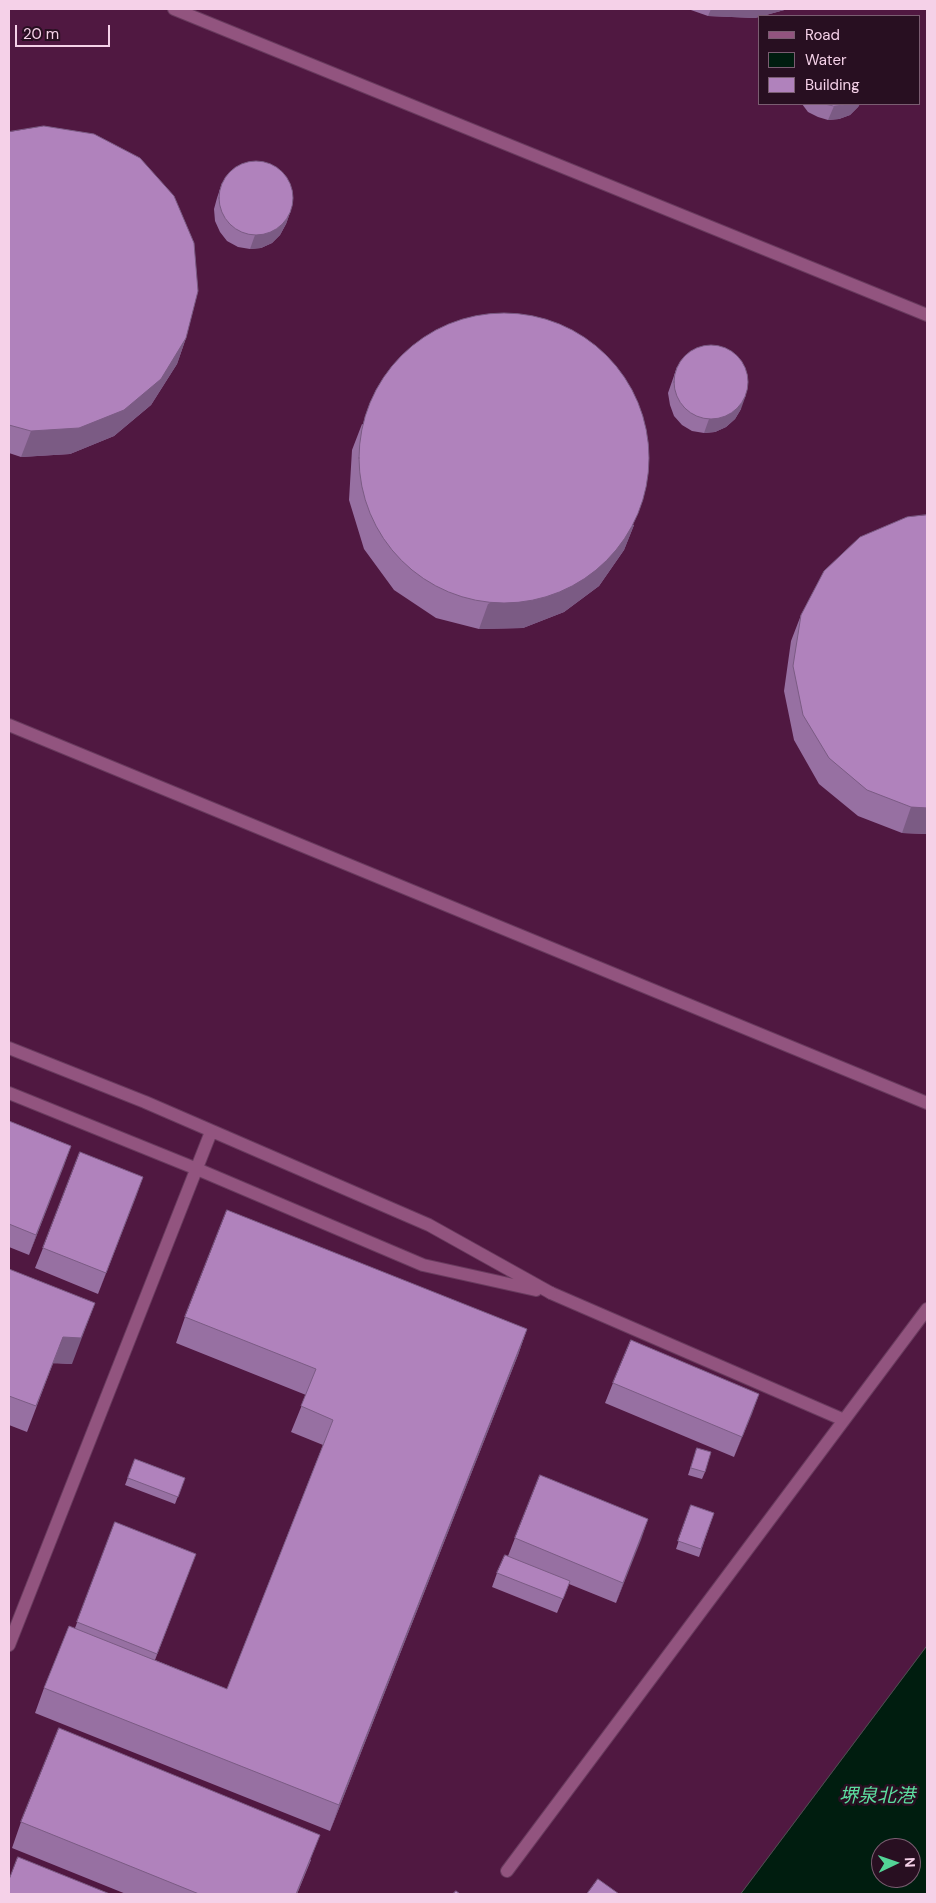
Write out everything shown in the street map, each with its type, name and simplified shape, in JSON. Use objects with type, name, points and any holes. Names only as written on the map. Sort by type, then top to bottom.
[{"type":"street","points":[[174,9],[927,316]]},
{"type":"street","points":[[9,724],[927,1102]]},
{"type":"street","points":[[9,1048],[145,1102],[429,1225],[551,1293],[844,1420]]},
{"type":"street","points":[[9,1093],[197,1169],[423,1265],[551,1293]]},
{"type":"street","points":[[9,1645],[212,1132]]},
{"type":"street","points":[[507,1871],[927,1310]]},
{"type":"water","name":"堺泉北港","points":[[927,1646],[927,1894],[741,1894]]},
{"type":"building","points":[[44,126],[94,134],[140,158],[174,196],[194,243],[198,291],[186,338],[161,379],[124,410],[79,428],[31,431],[9,425],[9,132]]},
{"type":"building","points":[[256,161],[277,167],[287,177],[293,198],[287,219],[277,229],[256,235],[235,229],[225,219],[219,198],[225,177],[235,167]]},
{"type":"building","points":[[518,313],[546,319],[573,330],[607,355],[625,377],[638,402],[647,430],[649,458],[647,486],[638,514],[625,539],[607,561],[585,579],[560,592],[532,601],[490,603],[462,597],[435,586],[401,561],[383,539],[370,514],[361,486],[359,444],[365,416],[376,389],[401,355],[423,337],[448,324],[476,315]]},
{"type":"building","points":[[711,345],[732,351],[742,361],[748,382],[742,403],[732,413],[711,419],[690,413],[680,403],[674,382],[680,361],[690,351]]},
{"type":"building","points":[[927,515],[927,808],[911,807],[867,790],[829,758],[803,715],[793,666],[801,615],[824,571],[860,537],[907,517]]},
{"type":"building","points":[[9,1121],[71,1146],[36,1235],[9,1224]]},
{"type":"building","points":[[80,1152],[143,1177],[106,1273],[43,1248]]},
{"type":"building","points":[[227,1210],[527,1329],[339,1805],[44,1688],[69,1626],[227,1689],[333,1420],[301,1406],[316,1369],[185,1317]]},
{"type":"building","points":[[9,1269],[95,1303],[81,1338],[63,1337],[36,1406],[9,1396]]},
{"type":"building","points":[[631,1340],[759,1394],[742,1437],[613,1383]]},
{"type":"building","points":[[697,1448],[711,1452],[705,1472],[691,1468]]},
{"type":"building","points":[[135,1459],[185,1478],[178,1497],[128,1478]]},
{"type":"building","points":[[540,1475],[648,1519],[623,1583],[515,1538]]},
{"type":"building","points":[[691,1505],[714,1513],[701,1549],[678,1541]]},
{"type":"building","points":[[115,1522],[196,1554],[157,1654],[77,1622]]},
{"type":"building","points":[[505,1555],[570,1581],[563,1599],[497,1573]]},
{"type":"building","points":[[59,1728],[320,1835],[296,1894],[199,1894],[21,1822]]},
{"type":"building","points":[[18,1857],[110,1894],[9,1894],[9,1880]]},
{"type":"building","points":[[598,1879],[619,1894],[587,1894]]}]
